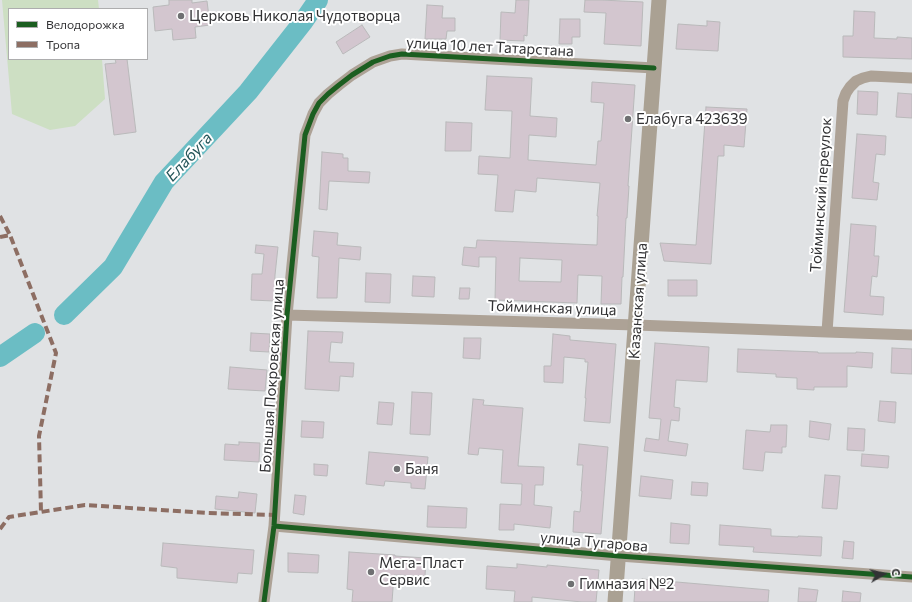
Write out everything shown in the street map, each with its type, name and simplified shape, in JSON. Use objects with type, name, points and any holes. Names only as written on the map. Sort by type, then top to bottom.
[{"type":"street","name":"Казанская улица","points":[[615,602],[659,0]]},
{"type":"street","name":"улица 10 лет Татарстана","points":[[308,128],[319,103],[328,94],[352,75],[372,62],[390,56],[402,54],[654,68]]},
{"type":"street","name":"Тойминский переулок","points":[[827,332],[843,101],[850,87],[856,81],[863,78],[871,76],[912,78]]},
{"type":"street","name":"Большая Покровская улица","points":[[264,602],[274,526],[287,315],[305,135],[308,128]]},
{"type":"street","name":"Тойминская улица","points":[[287,315],[636,325],[912,336]]},
{"type":"street","name":"улица Тугарова","points":[[274,526],[619,556],[912,577]]},
{"type":"green space","points":[[2,0],[98,0],[99,8],[8,8],[8,60],[102,60],[105,99],[75,126],[50,130],[12,114]]},
{"type":"building","name":"Церковь Николая Чудотворца","points":[[169,0],[192,0],[192,3],[207,1],[210,25],[195,27],[196,38],[173,40],[172,29],[155,31],[153,7],[169,5]]},
{"type":"building","points":[[516,0],[529,0],[527,36],[524,35],[524,41],[500,40],[501,12],[515,13]]},
{"type":"building","points":[[585,0],[643,2],[641,46],[604,44],[606,13],[584,12]]},
{"type":"building","points":[[427,5],[443,6],[442,18],[455,18],[455,31],[447,31],[446,39],[425,39]]},
{"type":"building","points":[[854,11],[875,12],[874,38],[912,38],[912,59],[843,57],[843,36],[853,36]]},
{"type":"building","points":[[560,19],[580,19],[580,37],[572,37],[572,44],[559,44]]},
{"type":"building","points":[[707,21],[720,22],[718,51],[676,49],[678,24],[707,26]]},
{"type":"building","points":[[362,25],[370,37],[343,54],[336,42]]},
{"type":"building","points":[[115,60],[127,60],[136,132],[114,135],[105,64],[116,63]]},
{"type":"building","points":[[487,76],[532,78],[530,116],[557,118],[556,137],[529,135],[528,160],[596,165],[598,141],[601,141],[604,103],[591,102],[592,82],[635,85],[621,304],[601,304],[602,276],[578,275],[577,303],[495,300],[496,257],[479,257],[479,267],[462,265],[464,247],[476,248],[477,240],[597,245],[597,216],[600,183],[537,178],[536,192],[515,190],[513,212],[495,211],[498,175],[478,174],[479,156],[510,158],[512,111],[485,110]],"holes":[[[520,258],[562,260],[561,282],[519,281]]]},
{"type":"building","points":[[858,91],[878,92],[877,115],[857,114]]},
{"type":"building","points":[[898,93],[912,94],[912,118],[896,117]]},
{"type":"building","points":[[706,107],[747,109],[744,147],[724,145],[724,156],[718,156],[711,264],[664,261],[660,243],[696,245]]},
{"type":"building","points":[[446,122],[472,123],[471,151],[445,151]]},
{"type":"building","points":[[857,134],[886,136],[885,155],[876,154],[873,182],[879,183],[877,200],[852,198]]},
{"type":"building","points":[[322,152],[343,154],[343,158],[348,158],[348,171],[370,172],[369,183],[329,181],[327,210],[319,209]]},
{"type":"building","points":[[851,224],[876,226],[874,256],[879,256],[877,277],[872,276],[870,296],[884,297],[883,315],[844,312]]},
{"type":"building","points":[[314,231],[338,233],[337,245],[361,247],[360,260],[339,258],[337,298],[317,298],[319,257],[312,256]]},
{"type":"building","points":[[256,245],[278,247],[274,301],[251,300],[252,274],[262,274],[264,254],[255,253]]},
{"type":"building","points":[[366,273],[391,274],[390,303],[365,302]]},
{"type":"building","points":[[413,276],[435,277],[434,297],[412,296]]},
{"type":"building","points":[[668,280],[697,280],[697,296],[668,296]]},
{"type":"building","points":[[460,288],[470,288],[469,299],[459,299]]},
{"type":"building","points":[[308,331],[343,332],[342,343],[331,342],[329,362],[354,363],[353,377],[340,376],[339,391],[305,389]]},
{"type":"building","points":[[251,333],[270,334],[269,352],[250,351]]},
{"type":"building","points":[[553,334],[570,336],[570,340],[616,344],[610,423],[584,421],[588,362],[585,362],[585,359],[564,357],[563,383],[544,382],[544,366],[551,366]]},
{"type":"building","points":[[464,338],[481,338],[480,359],[463,358]]},
{"type":"building","points":[[655,343],[709,347],[707,382],[676,380],[674,407],[680,408],[679,421],[671,420],[668,441],[688,444],[686,456],[644,451],[646,438],[659,440],[661,419],[649,418]]},
{"type":"building","points":[[892,348],[912,349],[912,374],[891,373]]},
{"type":"building","points":[[738,349],[818,353],[873,353],[872,368],[847,366],[847,387],[814,387],[814,390],[797,389],[797,378],[776,377],[776,374],[737,372]]},
{"type":"building","points":[[230,367],[267,370],[265,391],[228,389]]},
{"type":"building","points":[[412,392],[432,393],[430,435],[410,434]]},
{"type":"building","points":[[473,399],[484,400],[483,405],[523,408],[518,466],[544,467],[543,485],[535,485],[534,505],[552,507],[550,528],[514,524],[514,530],[499,530],[500,504],[521,505],[522,484],[501,483],[503,450],[479,448],[478,455],[468,454]]},
{"type":"building","points":[[880,401],[896,402],[895,423],[878,421]]},
{"type":"building","points":[[379,402],[394,403],[392,425],[377,424]]},
{"type":"building","points":[[302,421],[324,422],[323,438],[301,437]]},
{"type":"building","points":[[810,421],[831,424],[829,440],[809,437]]},
{"type":"building","points":[[771,425],[787,425],[786,447],[782,447],[782,453],[765,452],[763,471],[743,469],[746,430],[770,432]]},
{"type":"building","points":[[848,428],[865,429],[864,451],[847,450]]},
{"type":"building","points":[[239,442],[260,443],[259,462],[224,460],[225,444],[239,445]]},
{"type":"building","points":[[579,444],[608,447],[601,534],[573,532],[574,511],[580,512],[582,491],[583,465],[577,465]]},
{"type":"building","name":"Баня","points":[[369,452],[428,457],[425,489],[411,488],[411,483],[385,481],[384,486],[366,484]]},
{"type":"building","points":[[862,454],[889,456],[888,468],[861,466]]},
{"type":"building","points":[[314,464],[328,465],[327,476],[314,475]]},
{"type":"building","points":[[825,475],[840,476],[837,509],[822,508]]},
{"type":"building","points":[[641,476],[673,480],[671,499],[639,496]]},
{"type":"building","points":[[692,482],[708,483],[707,496],[691,495]]},
{"type":"building","points":[[239,492],[257,494],[255,513],[215,509],[216,496],[238,498]]},
{"type":"building","points":[[295,495],[306,496],[304,515],[293,513]]},
{"type":"building","points":[[428,506],[467,508],[466,528],[427,527]]},
{"type":"building","points":[[671,523],[690,525],[689,544],[670,543]]},
{"type":"building","points":[[720,525],[771,529],[771,536],[822,537],[821,556],[753,552],[754,547],[719,545]]},
{"type":"building","points":[[844,541],[854,542],[853,559],[842,558]]},
{"type":"building","points":[[163,543],[254,550],[252,574],[238,573],[237,583],[177,578],[177,568],[161,566]]},
{"type":"building","name":"Мега-Пласт Сервис","points":[[349,552],[426,558],[425,576],[394,575],[392,602],[352,602],[353,590],[347,589]]},
{"type":"building","points":[[288,553],[319,555],[318,573],[288,572]]},
{"type":"building","points":[[517,564],[599,570],[596,602],[532,597],[532,602],[514,602],[515,591],[486,589],[487,566],[517,568]]},
{"type":"building","points":[[642,579],[769,590],[768,602],[634,602],[635,588]]},
{"type":"building","points":[[799,588],[818,590],[816,602],[798,602]]},
{"type":"building","points":[[843,591],[861,593],[860,602],[842,602]]},
{"type":"waterway","name":"Елабуга","points":[[64,315],[113,267],[164,182],[248,92],[303,22],[318,0]]},
{"type":"waterway","name":"Елабуга","points":[[0,357],[35,333]]},
{"type":"marked path","points":[[0,216],[10,235]]},
{"type":"marked path","points":[[0,237],[10,235],[56,353],[39,436],[41,512]]},
{"type":"marked path","points":[[0,529],[9,517],[85,505],[207,513],[275,515]]},
{"type":"cycle path","points":[[264,602],[274,526],[287,315],[305,135],[319,103],[352,75],[373,62],[390,56],[402,54],[654,68]]},
{"type":"cycle path","points":[[274,526],[619,556],[912,577]]},
{"type":"place","name":"Церковь Николая Чудотворца","points":[[181,16]]},
{"type":"place","name":"Елабуга 423639","points":[[628,119]]},
{"type":"place","name":"Баня","points":[[397,469]]},
{"type":"place","name":"Мега-Пласт Сервис","points":[[371,572]]},
{"type":"place","name":"Гимназия №2","points":[[571,584]]}]
